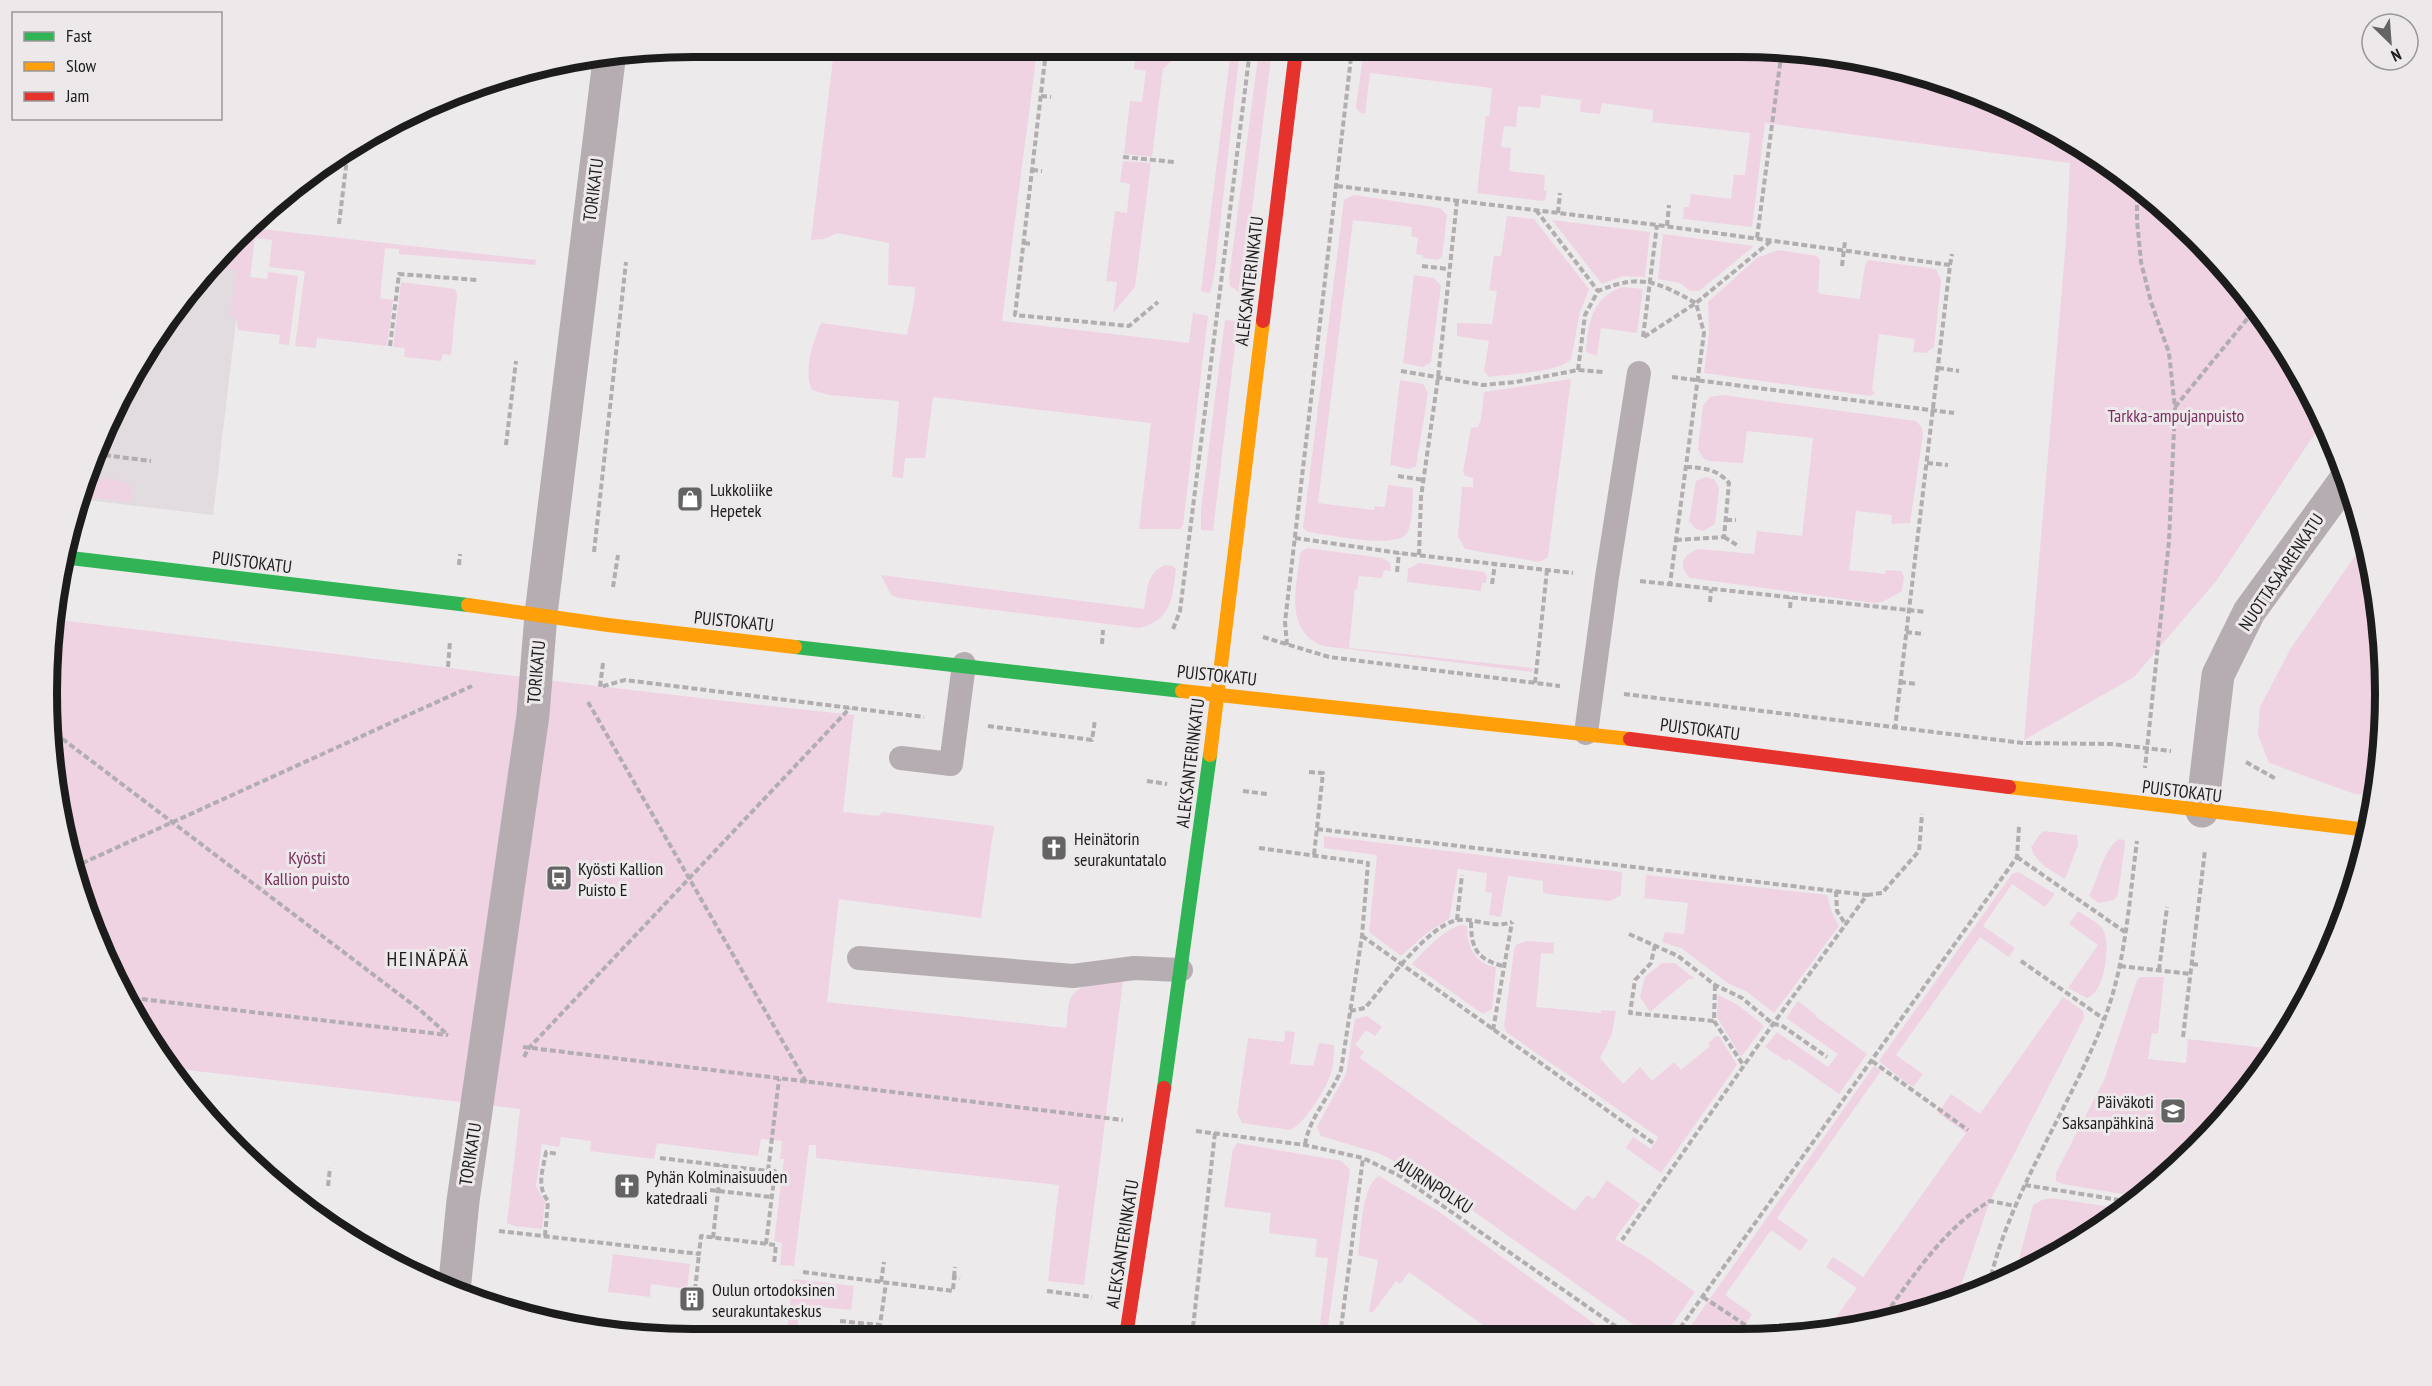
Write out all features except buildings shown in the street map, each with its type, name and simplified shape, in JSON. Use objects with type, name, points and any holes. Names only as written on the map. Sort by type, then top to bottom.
[{"type":"street","name":"ALEKSANTERINKATU","points":[[1127,1329],[1159,1125],[1206,788],[1295,57]]},
{"type":"street","name":"TORIKATU","points":[[455,1283],[463,1201],[533,715],[541,614],[609,62]]},
{"type":"street","name":"NUOTTASAARENKATU","points":[[2204,825],[2207,755],[2218,675],[2249,612],[2340,487]]},
{"type":"street","name":"PUISTOKATU","points":[[72,558],[541,614],[608,625],[964,664],[1100,682],[1586,733],[2141,804],[2204,825],[2360,830]]},
{"type":"lane","points":[[1586,733],[1607,577],[1639,373]]},
{"type":"lane","points":[[901,758],[951,764],[964,664]]},
{"type":"lane","points":[[859,958],[1073,976],[1134,968],[1180,970]]},
{"type":"path","points":[[1045,57],[1015,315],[1129,326],[1158,302]]},
{"type":"path","points":[[1173,629],[1180,611],[1249,57]]},
{"type":"path","points":[[1287,645],[1285,622],[1351,57]]},
{"type":"path","points":[[1757,238],[1781,58]]},
{"type":"path","points":[[1041,96],[1051,97]]},
{"type":"path","points":[[1123,157],[1174,162]]},
{"type":"path","points":[[339,224],[347,160]]},
{"type":"path","points":[[1032,170],[1042,171]]},
{"type":"path","points":[[1337,186],[1667,226],[1950,265]]},
{"type":"path","points":[[1558,213],[1560,193]]},
{"type":"path","points":[[1991,1277],[2014,1206],[2069,1100],[2104,1019],[2120,966],[2125,932],[2169,541],[2175,408],[2169,353],[2151,302],[2141,262],[2137,197]]},
{"type":"path","points":[[1419,555],[1421,497],[1438,378],[1457,201]]},
{"type":"path","points":[[1667,226],[1669,205]]},
{"type":"path","points":[[1536,210],[1598,291]]},
{"type":"path","points":[[1639,373],[1657,225]]},
{"type":"path","points":[[1644,337],[1696,303],[1771,240]]},
{"type":"path","points":[[1842,266],[1845,241]]},
{"type":"path","points":[[1024,243],[1033,244]]},
{"type":"path","points":[[1895,728],[1952,254]]},
{"type":"path","points":[[594,552],[626,256]]},
{"type":"path","points":[[1422,266],[1449,269]]},
{"type":"path","points":[[390,346],[399,274],[477,280]]},
{"type":"path","points":[[1578,370],[1585,315],[1598,291],[1622,281],[1650,282],[1696,303]]},
{"type":"path","points":[[1670,584],[1704,333],[1696,303]]},
{"type":"path","points":[[2175,408],[2250,315]]},
{"type":"path","points":[[506,445],[516,361]]},
{"type":"path","points":[[1938,368],[1959,371]]},
{"type":"path","points":[[1401,371],[1483,385],[1516,382],[1578,370],[1639,373],[1954,413]]},
{"type":"path","points":[[103,455],[151,461]]},
{"type":"path","points":[[1927,463],[1948,465]]},
{"type":"path","points":[[1686,466],[1709,469],[1722,474],[1729,483],[1724,537]]},
{"type":"path","points":[[1398,476],[1424,480]]},
{"type":"path","points":[[1726,520],[1736,520]]},
{"type":"path","points":[[1676,540],[1724,537],[1737,545]]},
{"type":"path","points":[[1397,572],[1399,553]]},
{"type":"path","points":[[1492,584],[1495,564]]},
{"type":"path","points":[[1534,683],[1547,570]]},
{"type":"path","points":[[1710,602],[1711,589]]},
{"type":"path","points":[[1790,608],[1791,597]]},
{"type":"path","points":[[1906,632],[1924,634]]},
{"type":"path","points":[[1224,633],[1266,637],[1329,657],[1895,728],[2023,743],[2111,744],[2207,755]]},
{"type":"path","points":[[600,687],[625,680],[851,707],[1092,740]]},
{"type":"path","points":[[1900,682],[1918,684]]},
{"type":"path","points":[[81,864],[472,686]]},
{"type":"path","points":[[588,702],[806,1082]]},
{"type":"path","points":[[528,1049],[851,707]]},
{"type":"path","points":[[58,736],[420,1010],[448,1035]]},
{"type":"path","points":[[1309,772],[1323,773],[1314,855]]},
{"type":"path","points":[[1317,829],[1867,895],[1882,893],[1919,851],[1922,804]]},
{"type":"path","points":[[1679,1329],[2017,858],[2020,816]]},
{"type":"path","points":[[2183,1037],[2204,825]]},
{"type":"path","points":[[1259,848],[1368,862],[1362,936],[1341,1070],[1308,1129],[1305,1145]]},
{"type":"path","points":[[2017,858],[2125,932]]},
{"type":"path","points":[[1458,920],[1462,875]]},
{"type":"path","points":[[1836,891],[1837,911],[1846,925]]},
{"type":"path","points":[[1622,1240],[1773,1024],[1867,895]]},
{"type":"path","points":[[2159,970],[2167,907]]},
{"type":"path","points":[[1350,1011],[1365,1008],[1402,964],[1430,936],[1458,920],[1502,926],[1512,922],[1493,1030]]},
{"type":"path","points":[[1470,922],[1470,937],[1480,955],[1487,962],[1503,966]]},
{"type":"path","points":[[1629,934],[1678,956],[1714,985],[1742,998],[1773,1024],[1781,1026],[1827,1057]]},
{"type":"path","points":[[1362,936],[1653,1143]]},
{"type":"path","points":[[1655,945],[1651,963],[1635,980],[1630,1013],[1714,1021]]},
{"type":"path","points":[[2021,961],[2104,1019]]},
{"type":"path","points":[[2192,964],[2200,965]]},
{"type":"path","points":[[2120,966],[2191,974]]},
{"type":"path","points":[[1714,985],[1714,1021],[1744,1066]]},
{"type":"path","name":"AJURINPOLKU","points":[[136,998],[514,1043],[528,1049],[1159,1125],[1305,1145],[1363,1158],[1400,1176],[1619,1329]]},
{"type":"path","points":[[1872,1061],[1968,1130]]},
{"type":"path","points":[[768,1171],[779,1079]]},
{"type":"path","points":[[1193,1329],[1215,1133]]},
{"type":"path","points":[[545,1236],[549,1201],[542,1194],[540,1183],[546,1152],[558,1154]]},
{"type":"path","points":[[660,1158],[775,1172],[766,1244]]},
{"type":"path","points":[[1342,1329],[1363,1158]]},
{"type":"path","points":[[713,1238],[721,1165]]},
{"type":"path","points":[[327,1186],[330,1168]]},
{"type":"path","points":[[2025,1185],[2122,1200]]},
{"type":"path","points":[[710,1190],[771,1197]]},
{"type":"path","points":[[1888,1311],[1935,1249],[1971,1212],[1990,1201],[2014,1206]]},
{"type":"path","points":[[495,1231],[699,1254]]},
{"type":"path","points":[[695,1290],[701,1236],[776,1245],[774,1264]]},
{"type":"path","points":[[840,1321],[880,1326],[884,1262]]},
{"type":"path","points":[[803,1272],[952,1291],[956,1267]]},
{"type":"path","points":[[954,1277],[960,1278]]},
{"type":"path","points":[[1047,1291],[1093,1297]]},
{"type":"path","points":[[1703,1297],[1753,1329]]},
{"type":"shaded area","points":[[245,241],[213,515],[88,500],[105,450],[142,375],[188,306]]},
{"type":"green space","points":[[833,57],[1036,57],[1002,321],[1189,343],[1193,313],[1208,316],[1183,525],[1180,529],[1139,529],[1151,423],[933,397],[925,458],[905,458],[903,478],[892,477],[899,401],[829,395],[812,390],[808,374],[812,347],[821,323],[907,335],[915,287],[888,285],[889,243],[837,233],[824,239],[811,240]]},
{"type":"green space","points":[[1135,57],[1173,57],[1163,69],[1152,157],[1124,154],[1130,101],[1142,102],[1146,71],[1134,69]]},
{"type":"green space","points":[[1230,57],[1239,57],[1214,277],[1210,293],[1201,291]]},
{"type":"green space","points":[[1258,57],[1271,57],[1242,290],[1239,292],[1230,286],[1229,278]]},
{"type":"green space","name":"Tarkka-ampujanpuisto","points":[[1363,57],[1781,58],[1863,69],[1943,91],[1982,105],[2057,142],[2126,188],[2189,243],[2244,306],[2268,340],[2290,375],[2317,430],[2217,580],[2134,677],[2024,740],[2066,241],[2070,163],[1765,123],[1752,227],[1683,219],[1684,207],[1689,207],[1691,194],[1731,199],[1734,175],[1745,175],[1750,133],[1652,122],[1653,110],[1602,103],[1600,114],[1580,112],[1581,100],[1541,95],[1540,108],[1518,106],[1516,127],[1504,126],[1501,147],[1511,148],[1509,171],[1545,175],[1544,190],[1547,191],[1546,199],[1543,201],[1477,193],[1486,116],[1489,116],[1492,88],[1370,73],[1365,114],[1359,112],[1356,107]]},
{"type":"green space","points":[[1123,161],[1151,163],[1135,287],[1113,313],[1117,282],[1106,281],[1115,211],[1127,213],[1130,184],[1120,182]]},
{"type":"green space","points":[[1354,195],[1440,208],[1447,215],[1442,257],[1437,260],[1423,258],[1423,255],[1416,254],[1418,238],[1411,236],[1412,227],[1353,220],[1318,503],[1374,510],[1375,506],[1385,507],[1388,485],[1412,488],[1412,513],[1409,529],[1401,538],[1390,540],[1345,538],[1308,532],[1303,528],[1344,200]]},
{"type":"green space","points":[[1507,216],[1534,219],[1589,289],[1580,312],[1571,359],[1565,364],[1545,370],[1489,377],[1484,371],[1489,341],[1457,336],[1457,323],[1492,324],[1497,291],[1489,290],[1494,256],[1501,256]]},
{"type":"green space","points":[[1552,220],[1650,232],[1645,277],[1623,276],[1602,284]]},
{"type":"green space","points":[[259,229],[536,260],[535,265],[399,254],[399,249],[385,248],[380,298],[393,300],[387,346],[317,338],[316,348],[295,346],[305,271],[269,267],[272,240],[255,238],[250,277],[267,279],[268,272],[298,276],[289,345],[279,344],[280,335],[238,330],[236,318],[230,316],[237,270],[221,268]]},
{"type":"green space","points":[[1663,234],[1754,246],[1699,291],[1690,291],[1680,283],[1658,279]]},
{"type":"green space","points":[[1778,250],[1817,256],[1820,260],[1818,292],[1821,294],[1860,299],[1868,260],[1936,269],[1941,280],[1934,347],[1926,353],[1913,352],[1915,339],[1879,334],[1872,391],[1875,392],[1871,396],[1704,373],[1709,333],[1708,302],[1757,258]]},
{"type":"green space","points":[[1414,275],[1434,278],[1441,286],[1431,362],[1423,367],[1403,363]]},
{"type":"green space","points":[[401,282],[455,289],[457,295],[451,355],[443,354],[441,361],[404,357],[405,348],[393,347]]},
{"type":"green space","points":[[1622,287],[1643,289],[1637,333],[1601,328],[1597,356],[1586,352],[1590,322],[1598,305],[1612,292]]},
{"type":"green space","points":[[1225,320],[1238,321],[1213,531],[1201,530],[1201,510]]},
{"type":"green space","points":[[1571,379],[1548,557],[1539,562],[1465,549],[1458,537],[1462,487],[1473,487],[1473,478],[1465,476],[1463,472],[1471,428],[1478,427],[1481,419],[1484,392]]},
{"type":"green space","points":[[1400,380],[1423,384],[1428,393],[1416,466],[1409,469],[1390,465]]},
{"type":"green space","points":[[1723,395],[1916,421],[1922,428],[1923,434],[1910,523],[1891,524],[1892,515],[1856,511],[1849,570],[1885,574],[1886,570],[1901,571],[1904,577],[1902,591],[1882,602],[1873,603],[1690,578],[1683,564],[1686,557],[1693,551],[1699,549],[1754,554],[1757,531],[1802,536],[1813,438],[1747,431],[1743,463],[1709,461],[1703,458],[1698,449],[1703,406],[1710,397]]},
{"type":"green space","points":[[101,461],[99,478],[118,480],[128,484],[132,494],[131,502],[89,497]]},
{"type":"green space","points":[[1706,477],[1714,479],[1719,488],[1715,524],[1703,531],[1696,529],[1689,521],[1696,481]]},
{"type":"green space","points":[[1307,548],[1383,558],[1390,563],[1391,571],[1384,570],[1382,578],[1359,576],[1357,589],[1355,589],[1349,648],[1533,668],[1532,672],[1323,646],[1310,639],[1302,630],[1295,606],[1300,553]]},
{"type":"green space","points":[[2359,551],[2370,610],[2374,651],[2374,735],[2367,795],[2355,794],[2269,763],[2258,735],[2260,707],[2291,648]]},
{"type":"green space","points":[[1419,563],[1484,572],[1487,576],[1486,583],[1482,583],[1481,591],[1407,582],[1408,569]]},
{"type":"green space","points":[[1165,565],[1176,569],[1169,606],[1159,619],[1140,628],[898,598],[891,595],[881,575],[1144,609],[1151,578]]},
{"type":"green space","name":"Kyösti Kallion puisto","points":[[61,620],[553,681],[854,715],[843,812],[879,816],[882,812],[994,826],[981,918],[839,899],[827,1002],[1066,1028],[1070,1000],[1079,989],[1093,984],[1123,982],[1084,1285],[1048,1281],[1059,1185],[816,1158],[816,1145],[809,1145],[794,1266],[780,1265],[782,1243],[774,1241],[784,1159],[780,1159],[782,1141],[761,1139],[758,1156],[657,1143],[654,1159],[590,1151],[591,1141],[561,1137],[559,1147],[542,1144],[536,1186],[545,1202],[542,1229],[514,1226],[507,1223],[520,1109],[180,1069],[142,1011],[123,974],[105,936],[79,858],[62,776],[58,735],[58,651]]},
{"type":"green space","points":[[2044,831],[2077,835],[2078,845],[2065,879],[2045,866],[2033,853],[2031,847]]},
{"type":"green space","points":[[1324,836],[1622,872],[1621,895],[1610,901],[1546,894],[1543,892],[1543,881],[1508,876],[1501,917],[1489,915],[1492,893],[1485,892],[1487,873],[1458,869],[1449,919],[1427,933],[1401,956],[1369,932],[1377,855],[1324,848]]},
{"type":"green space","points":[[2119,839],[2124,840],[2125,844],[2118,894],[2114,900],[2099,903],[2089,896],[2105,857]]},
{"type":"green space","points":[[2018,872],[2055,894],[2045,907],[2012,884],[1983,926],[2015,948],[2009,957],[1980,937],[1896,1055],[1923,1074],[1914,1086],[1909,1085],[1879,1061],[2012,874]]},
{"type":"green space","points":[[1646,875],[1827,895],[1832,913],[1839,926],[1774,1013],[1746,991],[1729,984],[1681,948],[1662,942],[1665,932],[1684,934],[1688,903],[1644,898]]},
{"type":"green space","points":[[2078,911],[2102,928],[2105,935],[2106,955],[2102,978],[2093,994],[2087,998],[2068,988],[2098,945],[2069,924]]},
{"type":"green space","points":[[1460,925],[1467,926],[1470,947],[1478,958],[1496,967],[1492,1009],[1483,1014],[1412,964],[1440,937]]},
{"type":"green space","points":[[1526,941],[1554,943],[1553,954],[1541,953],[1536,1007],[1601,1013],[1601,1010],[1616,1011],[1612,1034],[1600,1058],[1623,1084],[1640,1067],[1652,1081],[1674,1062],[1681,1070],[1710,1046],[1708,1043],[1716,1036],[1719,1036],[1737,1065],[1661,1173],[1626,1148],[1633,1137],[1651,1149],[1658,1137],[1506,1032],[1504,1026],[1514,951],[1516,945]]},
{"type":"green space","points":[[1662,963],[1675,963],[1695,979],[1689,979],[1650,1012],[1640,997],[1645,977]]},
{"type":"green space","points":[[2140,977],[2164,977],[2158,1034],[2152,1033],[2148,1059],[2186,1063],[2188,1039],[2266,1048],[2244,1080],[2189,1143],[2129,1195],[2063,1184],[2056,1181],[2056,1173],[2105,1078],[2137,980]]},
{"type":"green space","points":[[1718,995],[1738,1005],[1764,1026],[1741,1057],[1717,1017]]},
{"type":"green space","points":[[2063,997],[2083,1011],[2084,1018],[1990,1201],[1960,1289],[1904,1307],[1832,1322],[1857,1288],[1826,1267],[1833,1257],[1863,1277],[1966,1133],[1938,1113],[1951,1094],[1980,1114]]},
{"type":"green space","points":[[1798,1001],[1867,1054],[1839,1094],[1789,1059],[1786,1061],[1765,1047],[1777,1032],[1828,1067],[1838,1054],[1786,1018]]},
{"type":"green space","points":[[1367,1016],[1382,1027],[1375,1036],[1366,1030],[1355,1045],[1364,1052],[1360,1058],[1575,1211],[1587,1195],[1594,1199],[1607,1180],[1640,1204],[1615,1239],[1647,1258],[1695,1292],[1669,1329],[1640,1329],[1452,1196],[1406,1167],[1378,1153],[1321,1136],[1317,1127],[1346,1074],[1355,1019]]},
{"type":"green space","points":[[1285,1031],[1295,1032],[1290,1064],[1313,1066],[1319,1043],[1334,1045],[1330,1076],[1316,1103],[1290,1130],[1242,1123],[1237,1113],[1248,1038],[1284,1042]]},
{"type":"green space","points":[[1874,1066],[1881,1071],[1777,1218],[1808,1240],[1800,1251],[1771,1230],[1725,1295],[1752,1314],[1744,1327],[1746,1329],[1689,1329]]},
{"type":"green space","points":[[1237,1143],[1342,1161],[1350,1170],[1328,1329],[1319,1329],[1328,1258],[1315,1257],[1317,1239],[1269,1233],[1271,1213],[1224,1207],[1233,1149]]},
{"type":"green space","points":[[1379,1176],[1438,1211],[1602,1329],[1489,1329],[1409,1272],[1400,1284],[1396,1281],[1373,1312],[1369,1312],[1378,1260],[1358,1255],[1365,1200],[1373,1181]]},
{"type":"green space","points":[[2051,1198],[2113,1207],[2057,1244],[2018,1264],[2033,1205]]},
{"type":"green space","points":[[613,1254],[690,1264],[687,1289],[651,1284],[650,1297],[608,1292]]},
{"type":"green space","points":[[793,1279],[854,1286],[851,1310],[800,1305],[797,1329],[787,1329]]},
{"type":"traffic: fast","points":[[72,558],[468,605]]},
{"type":"traffic: fast","points":[[795,647],[1182,691]]},
{"type":"traffic: fast","points":[[1164,1088],[1210,755]]},
{"type":"traffic: slow","points":[[1210,755],[1263,321]]},
{"type":"traffic: slow","points":[[468,605],[608,625],[795,647]]},
{"type":"traffic: slow","points":[[1182,691],[1630,739]]},
{"type":"traffic: slow","points":[[2009,787],[2360,829]]},
{"type":"traffic: jam","points":[[1263,321],[1295,57]]},
{"type":"traffic: jam","points":[[1630,739],[2009,787]]},
{"type":"traffic: jam","points":[[1127,1329],[1164,1088]]},
{"type":"place","name":"Lukkoliike Hepetek","points":[[690,499]]},
{"type":"place","name":"Heinätorin seurakuntatalo","points":[[1054,848]]},
{"type":"place","name":"Kyösti Kallion Puisto E","points":[[559,878]]},
{"type":"place","name":"Päiväkoti Saksanpähkinä","points":[[2173,1111]]},
{"type":"place","name":"Pyhän Kolminaisuuden katedraali","points":[[627,1186]]},
{"type":"place","name":"Oulun ortodoksinen seurakuntakeskus","points":[[692,1299]]},
{"type":"district","name":"HEINÄPÄÄ","points":[[428,959]]}]
